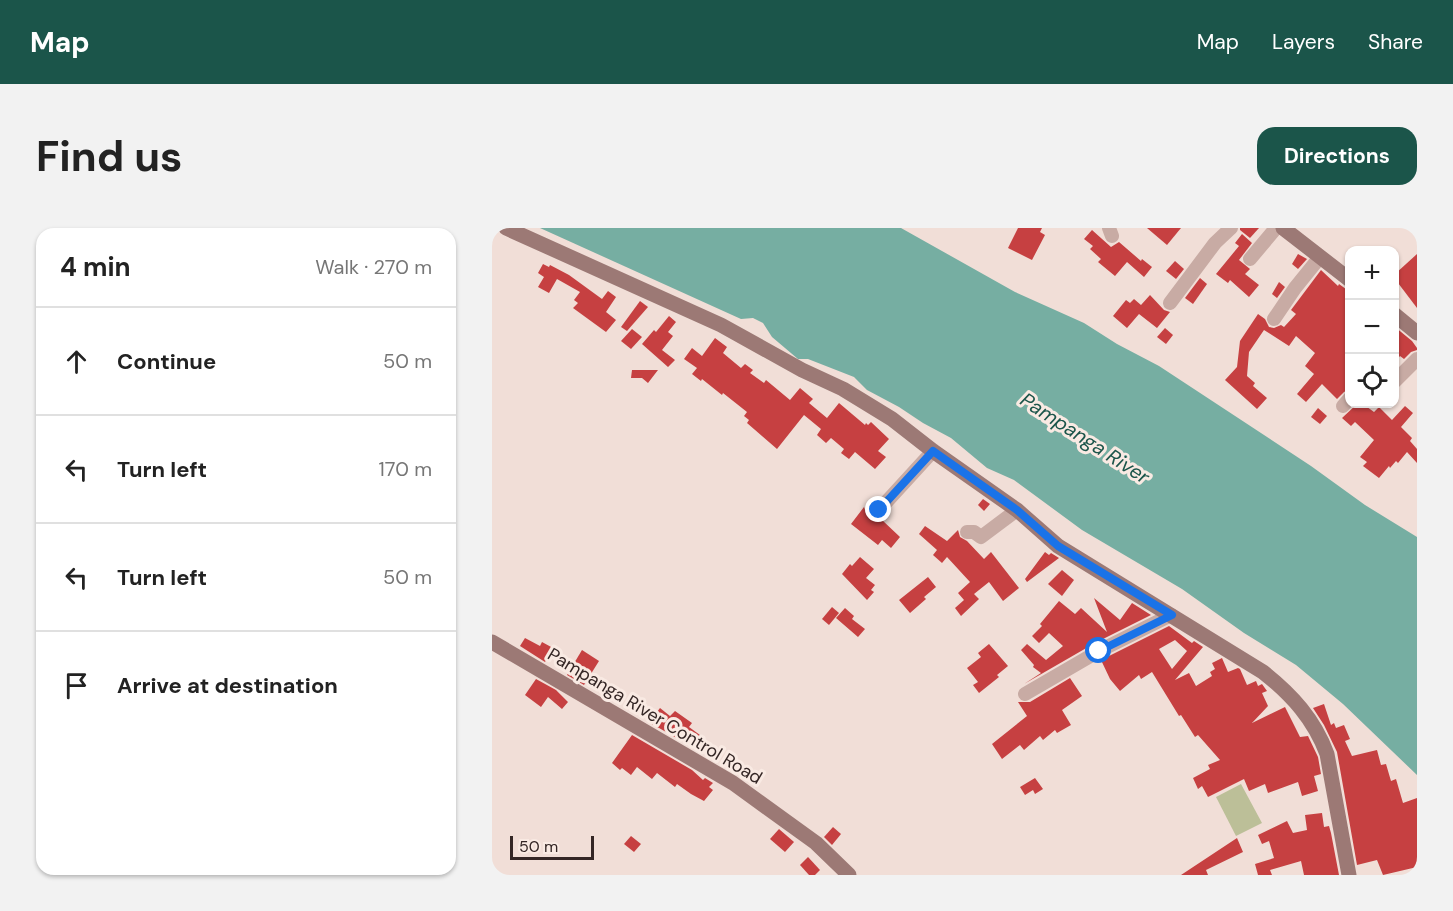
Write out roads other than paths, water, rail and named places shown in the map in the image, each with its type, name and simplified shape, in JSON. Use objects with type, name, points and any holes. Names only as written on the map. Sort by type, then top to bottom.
[{"type":"street","points":[[506,228],[722,325],[802,370],[843,388],[892,419],[1017,510],[1058,546],[1263,672],[1293,698],[1311,720],[1320,736],[1327,754],[1349,875]]},
{"type":"street","points":[[1170,303],[1215,243],[1231,228]]},
{"type":"street","points":[[1250,259],[1276,228]]},
{"type":"street","points":[[1283,228],[1345,276]]},
{"type":"street","points":[[1274,319],[1320,257]]},
{"type":"street","points":[[1399,318],[1417,333]]},
{"type":"street","points":[[1399,378],[1417,359]]},
{"type":"street","points":[[873,509],[879,510],[888,502],[933,451]]},
{"type":"street","points":[[967,532],[975,532],[981,537],[1017,510]]},
{"type":"street","points":[[1025,694],[1099,651],[1172,615]]},
{"type":"street","name":"Pampanga River Control Road","points":[[492,642],[733,783],[816,843],[849,875]]},
{"type":"water","name":"Pampanga River","points":[[540,228],[901,228],[1015,292],[1084,323],[1117,344],[1159,366],[1311,466],[1365,505],[1417,537],[1417,775],[1343,704],[1296,665],[1244,633],[1182,589],[1082,530],[1014,480],[987,468],[951,438],[867,390],[854,377],[808,359],[798,359],[772,337],[763,323],[753,318],[741,319]]}]
